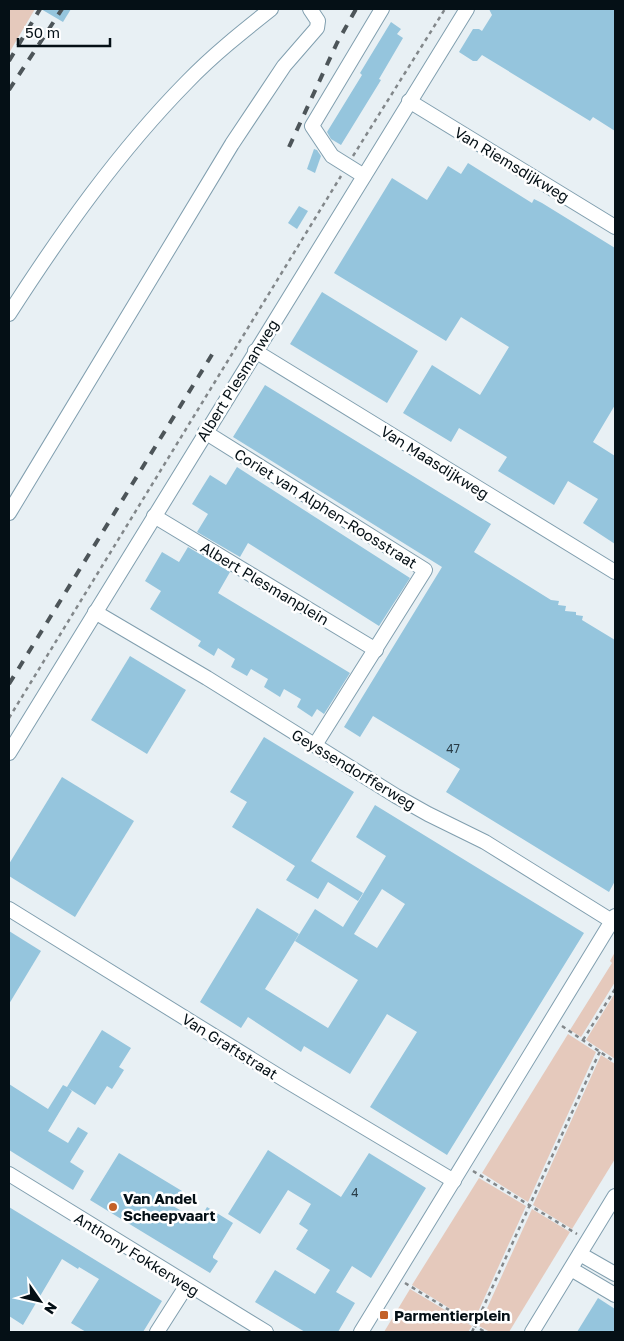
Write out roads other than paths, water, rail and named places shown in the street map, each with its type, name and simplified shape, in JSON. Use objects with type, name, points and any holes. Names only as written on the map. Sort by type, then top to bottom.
[{"type":"street","points":[[9,314],[85,205],[136,139],[189,80],[214,56],[271,9]]},
{"type":"street","points":[[9,513],[232,144],[280,72],[317,28],[318,21],[310,9]]},
{"type":"street","points":[[364,176],[332,156],[312,126],[382,9]]},
{"type":"street","name":"Albert Plesmanweg","points":[[9,752],[467,9]]},
{"type":"street","name":"Van Riemsdijkweg","points":[[409,101],[615,227]]},
{"type":"street","name":"Van Maasdijkweg","points":[[255,352],[615,572]]},
{"type":"street","name":"Coriet van Alphen-Roosstraat","points":[[205,432],[425,570],[315,745]]},
{"type":"street","name":"Albert Plesmanplein","points":[[154,516],[376,650]]},
{"type":"street","name":"Geyssendorfferweg","points":[[95,612],[428,814],[485,842],[614,920]]},
{"type":"street","name":"Van Graftstraat","points":[[9,909],[454,1181]]},
{"type":"street","points":[[361,1332],[614,920]]},
{"type":"street","name":"Anthony Fokkerweg","points":[[9,1174],[266,1332]]},
{"type":"street","points":[[532,1332],[615,1196]]},
{"type":"street","points":[[580,1254],[615,1274]]},
{"type":"street","points":[[571,1269],[615,1296]]},
{"type":"street","points":[[157,1332],[187,1285]]},
{"type":"railway","points":[[9,61],[40,9]]},
{"type":"railway","points":[[9,90],[62,9]]},
{"type":"railway","points":[[289,147],[337,43],[356,9]]},
{"type":"railway","points":[[9,684],[213,353]]},
{"type":"place","name":"Van Andel Scheepvaart","points":[[113,1207]]},
{"type":"place","name":"Parmentierplein","points":[[384,1315]]}]
